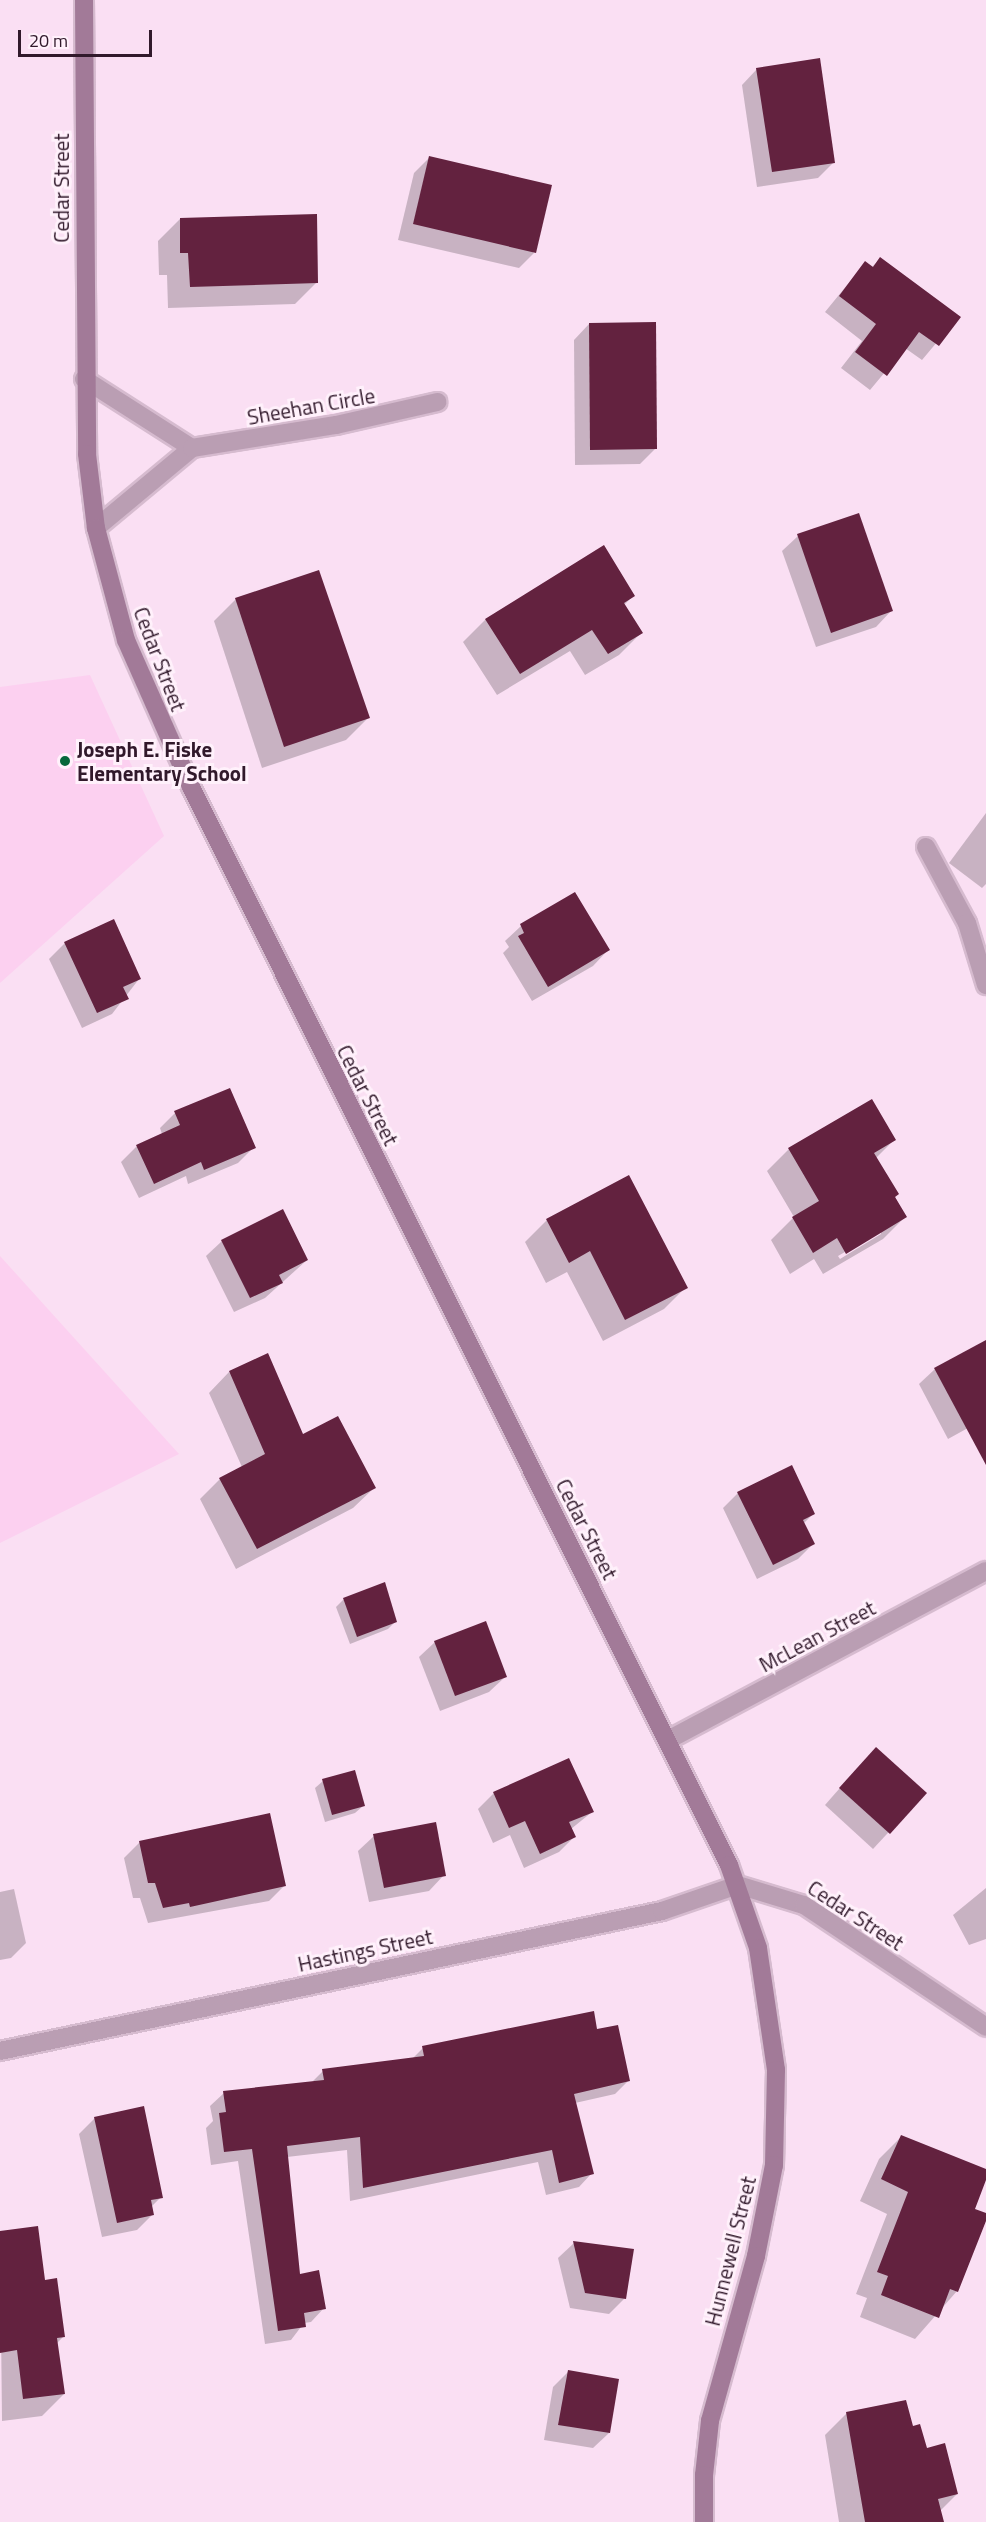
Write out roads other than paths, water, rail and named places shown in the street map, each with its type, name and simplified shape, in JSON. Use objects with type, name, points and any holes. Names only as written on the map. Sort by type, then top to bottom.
[{"type":"main road","name":"Cedar Street","points":[[84,0],[84,379],[87,453],[96,528],[126,640],[177,758],[350,1111],[668,1740],[738,1885]]},
{"type":"main road","name":"Hunnewell Street","points":[[704,2522],[710,2421],[761,2234],[774,2165],[777,2117],[776,2070],[765,1981],[738,1885]]},
{"type":"street","points":[[84,379],[192,448],[96,528]]},
{"type":"street","name":"Sheehan Circle","points":[[192,448],[336,425],[437,402]]},
{"type":"street","points":[[926,846],[967,923],[986,985]]},
{"type":"street","name":"McLean Street","points":[[668,1740],[986,1571]]},
{"type":"street","name":"Cedar Street","points":[[738,1885],[804,1905],[986,2027]]},
{"type":"street","name":"Hastings Street","points":[[0,2051],[662,1911],[738,1885]]},
{"type":"place","name":"Joseph E. Fiske Elementary School","points":[[65,761]]}]
